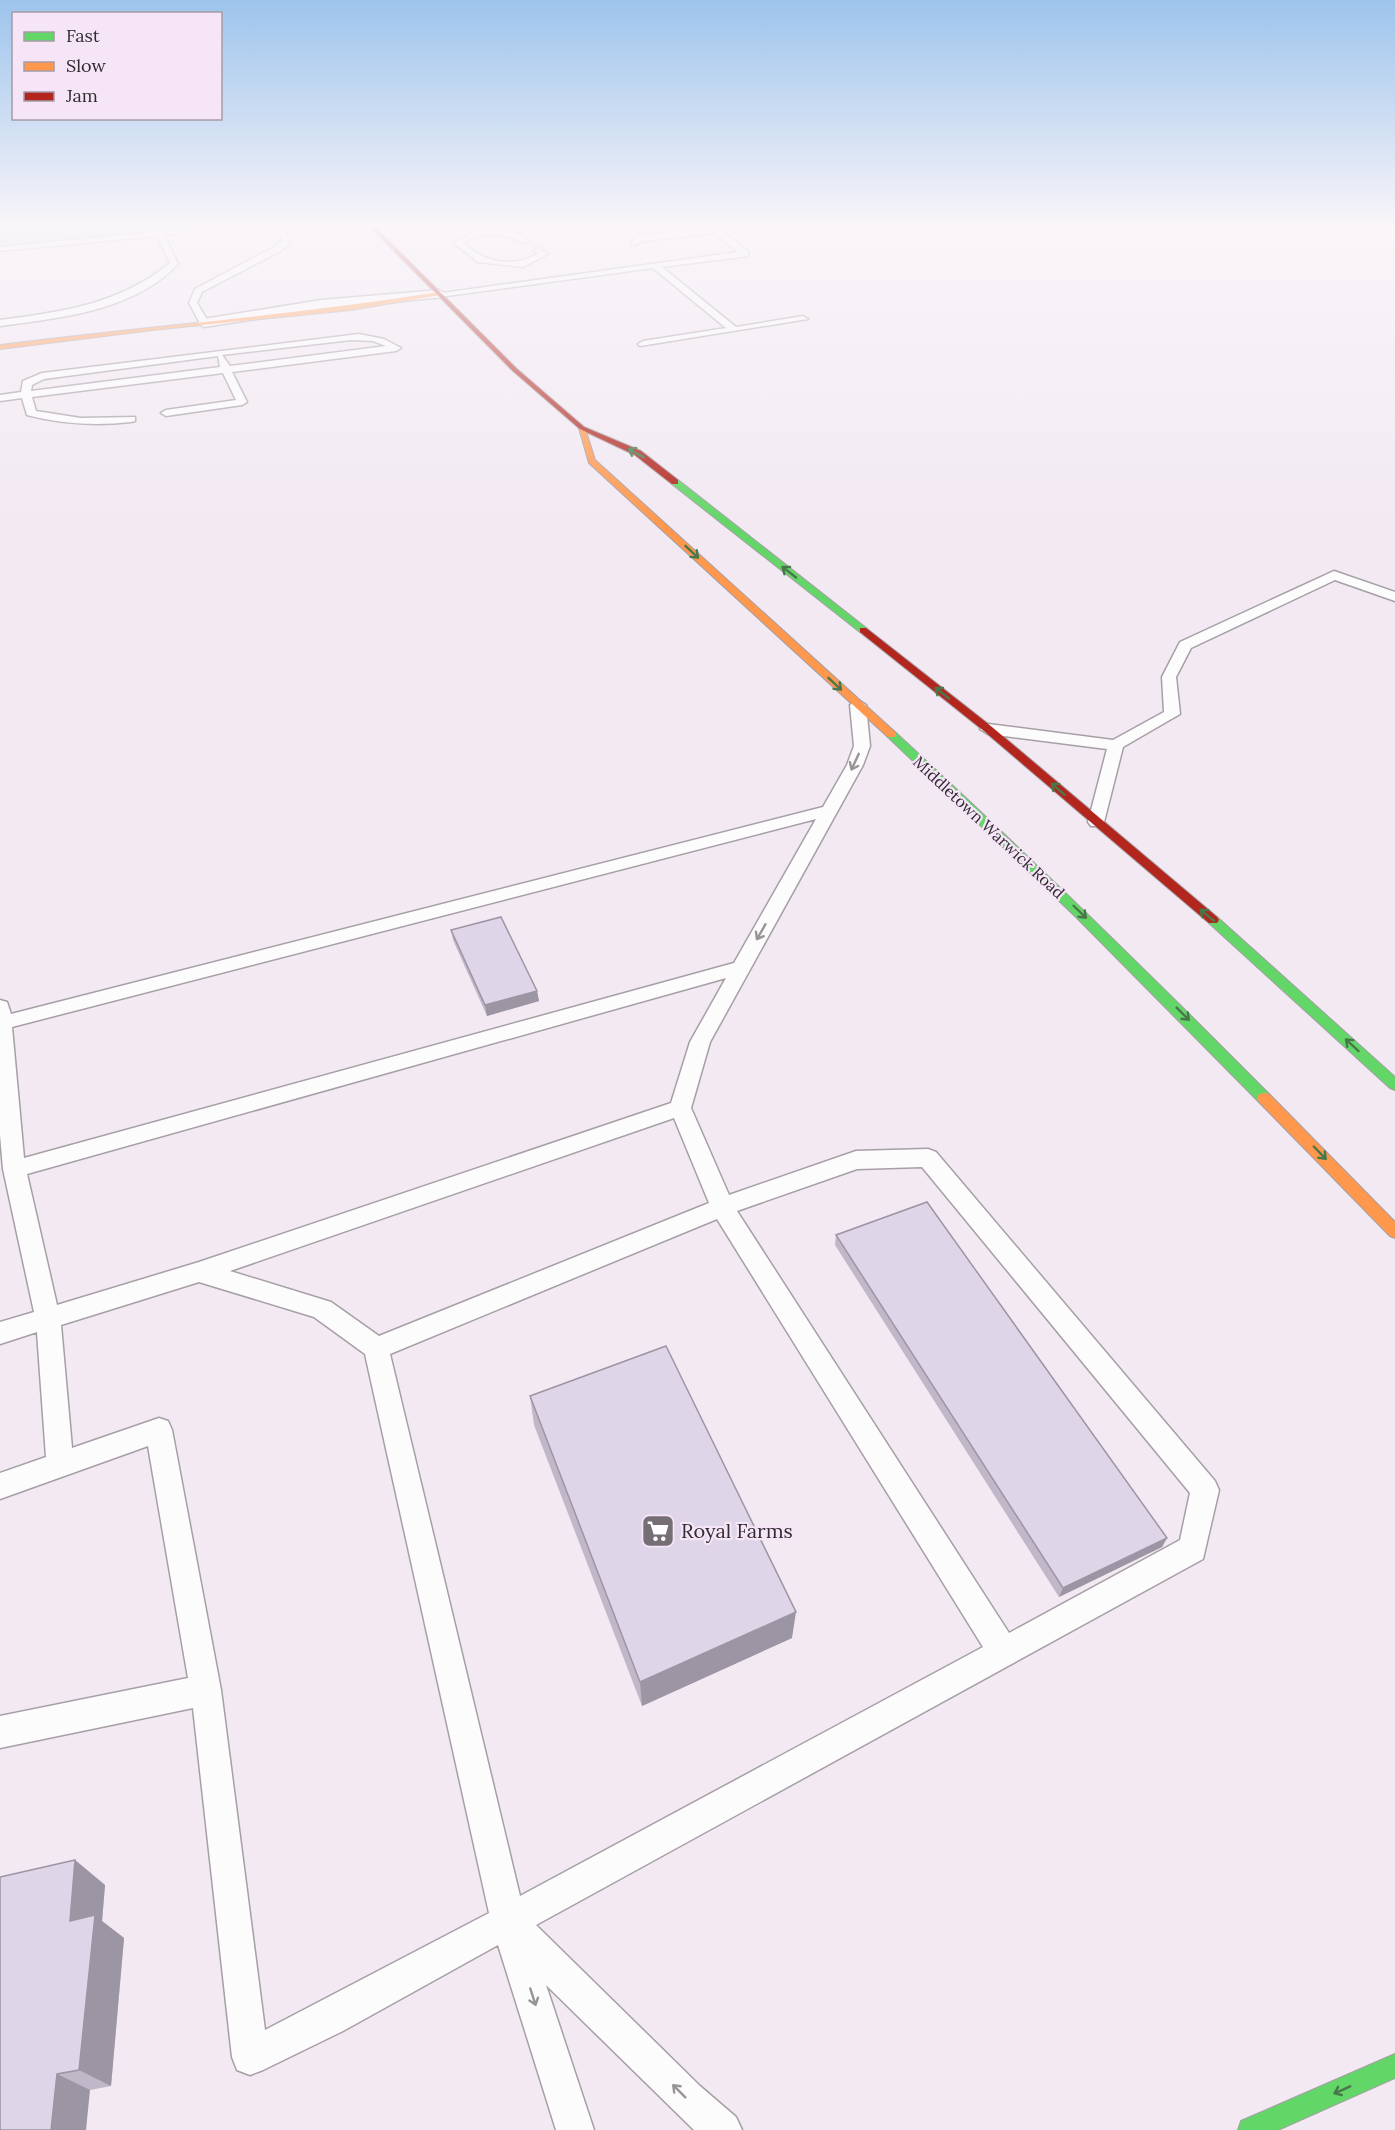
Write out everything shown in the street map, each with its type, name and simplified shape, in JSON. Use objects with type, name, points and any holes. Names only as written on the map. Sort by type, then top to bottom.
[{"type":"street","points":[[0,347],[184,325]]},
{"type":"street","points":[[471,325],[515,370],[582,428],[638,453],[988,729],[1239,942],[1395,1085]]},
{"type":"street","name":"Middletown Warwick Road","points":[[582,428],[592,461],[1008,842],[1142,972],[1395,1232]]},
{"type":"street","points":[[1250,2130],[1395,2066]]},
{"type":"lane","points":[[728,325],[734,330]]},
{"type":"lane","points":[[643,344],[763,325]]},
{"type":"lane","points":[[0,398],[26,395],[396,348],[384,340],[363,336],[42,376],[27,383],[26,395],[32,413],[65,422],[99,423],[131,419]]},
{"type":"lane","points":[[166,413],[242,402],[228,369],[218,353]]},
{"type":"lane","points":[[988,729],[1116,745],[1172,714],[1169,677],[1185,645],[1334,575],[1395,597]]},
{"type":"lane","points":[[858,705],[862,746],[855,765],[700,1042],[688,1073],[680,1108],[722,1207],[1003,1651]]},
{"type":"lane","points":[[1096,822],[1116,745]]},
{"type":"lane","points":[[60,1464],[48,1318],[14,1169],[1,1015],[830,810]]},
{"type":"lane","points":[[14,1169],[740,968]]},
{"type":"lane","points":[[0,1333],[199,1272],[680,1108]]},
{"type":"lane","points":[[0,1486],[159,1430],[206,1690],[250,2057],[330,2018],[1193,1549],[1205,1490],[928,1158],[856,1160],[722,1207],[376,1348]]},
{"type":"lane","points":[[199,1272],[322,1309],[376,1348],[393,1413],[508,1921],[575,2130]]},
{"type":"lane","points":[[0,1732],[206,1690]]},
{"type":"lane","points":[[508,1921],[687,2099],[723,2130]]},
{"type":"building","points":[[501,917],[537,991],[485,1005],[451,930]]},
{"type":"building","points":[[927,1202],[1167,1538],[1063,1588],[836,1235]]},
{"type":"building","name":"Royal Farms","points":[[666,1346],[796,1612],[640,1682],[530,1396]]},
{"type":"building","points":[[75,1860],[70,1921],[95,1915],[79,2070],[57,2074],[51,2130],[0,2130],[0,1877]]},
{"type":"traffic: fast","points":[[675,482],[863,630]]},
{"type":"traffic: fast","points":[[892,735],[1081,914],[1264,1098]]},
{"type":"traffic: fast","points":[[1213,920],[1395,1085]]},
{"type":"traffic: fast","points":[[1250,2130],[1395,2066]]},
{"type":"traffic: slow","points":[[0,347],[179,325]]},
{"type":"traffic: slow","points":[[582,428],[592,461],[892,735]]},
{"type":"traffic: slow","points":[[1264,1098],[1395,1232]]},
{"type":"traffic: jam","points":[[470,325],[515,370],[582,428],[638,453],[675,482]]},
{"type":"traffic: jam","points":[[863,630],[988,729],[1213,920]]},
{"type":"place","name":"Royal Farms","points":[[658,1531]]}]
